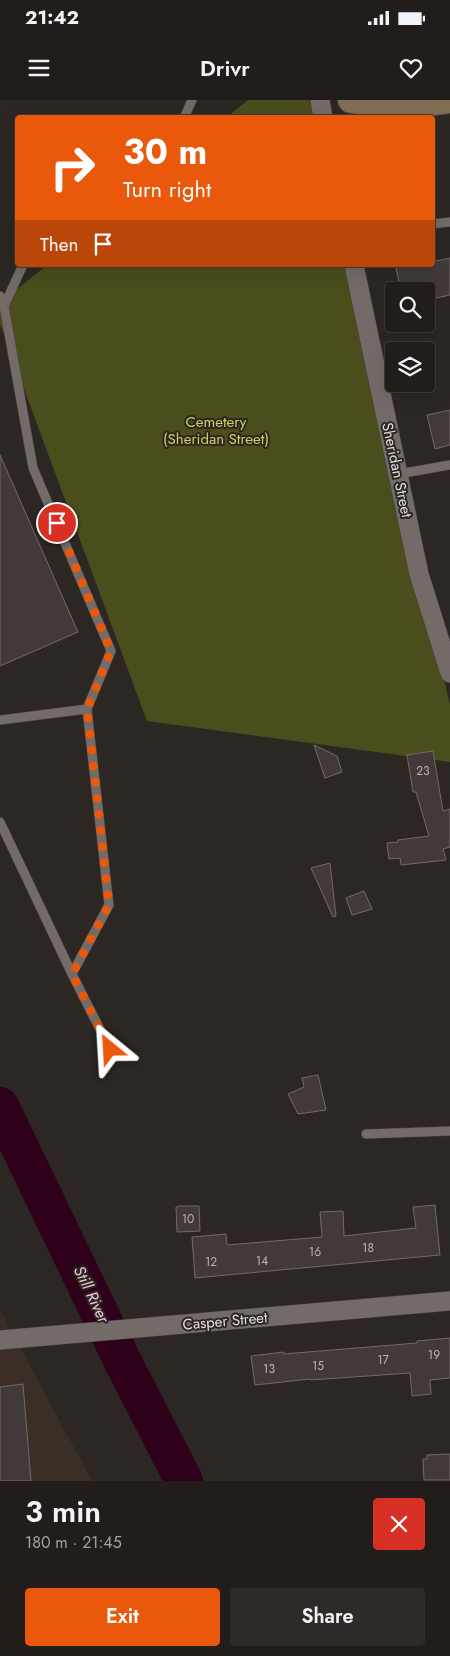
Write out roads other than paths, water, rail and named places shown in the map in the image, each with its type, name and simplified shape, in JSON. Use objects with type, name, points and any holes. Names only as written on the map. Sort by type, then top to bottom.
[{"type":"street","points":[[320,100],[322,115]]},
{"type":"street","points":[[351,100],[398,107],[412,102],[450,100]]},
{"type":"street","name":"Sheridan Street","points":[[354,267],[419,574],[448,663]]},
{"type":"street","name":"Casper Street","points":[[6,1340],[450,1302]]},
{"type":"lane","points":[[185,115],[192,100]]},
{"type":"lane","points":[[435,224],[450,222]]},
{"type":"lane","points":[[4,306],[22,267]]},
{"type":"lane","points":[[0,296],[4,306],[34,468],[111,651],[87,709],[109,905],[72,974]]},
{"type":"lane","points":[[398,474],[450,465]]},
{"type":"lane","points":[[0,720],[87,709]]},
{"type":"lane","points":[[0,822],[110,1049]]},
{"type":"lane","points":[[366,1134],[450,1131]]},
{"type":"waterway","name":"Still River","points":[[0,1106],[124,1364],[184,1481]]},
{"type":"park label","name":"Cemetery (Sheridan Street)","points":[[216,430]]}]
